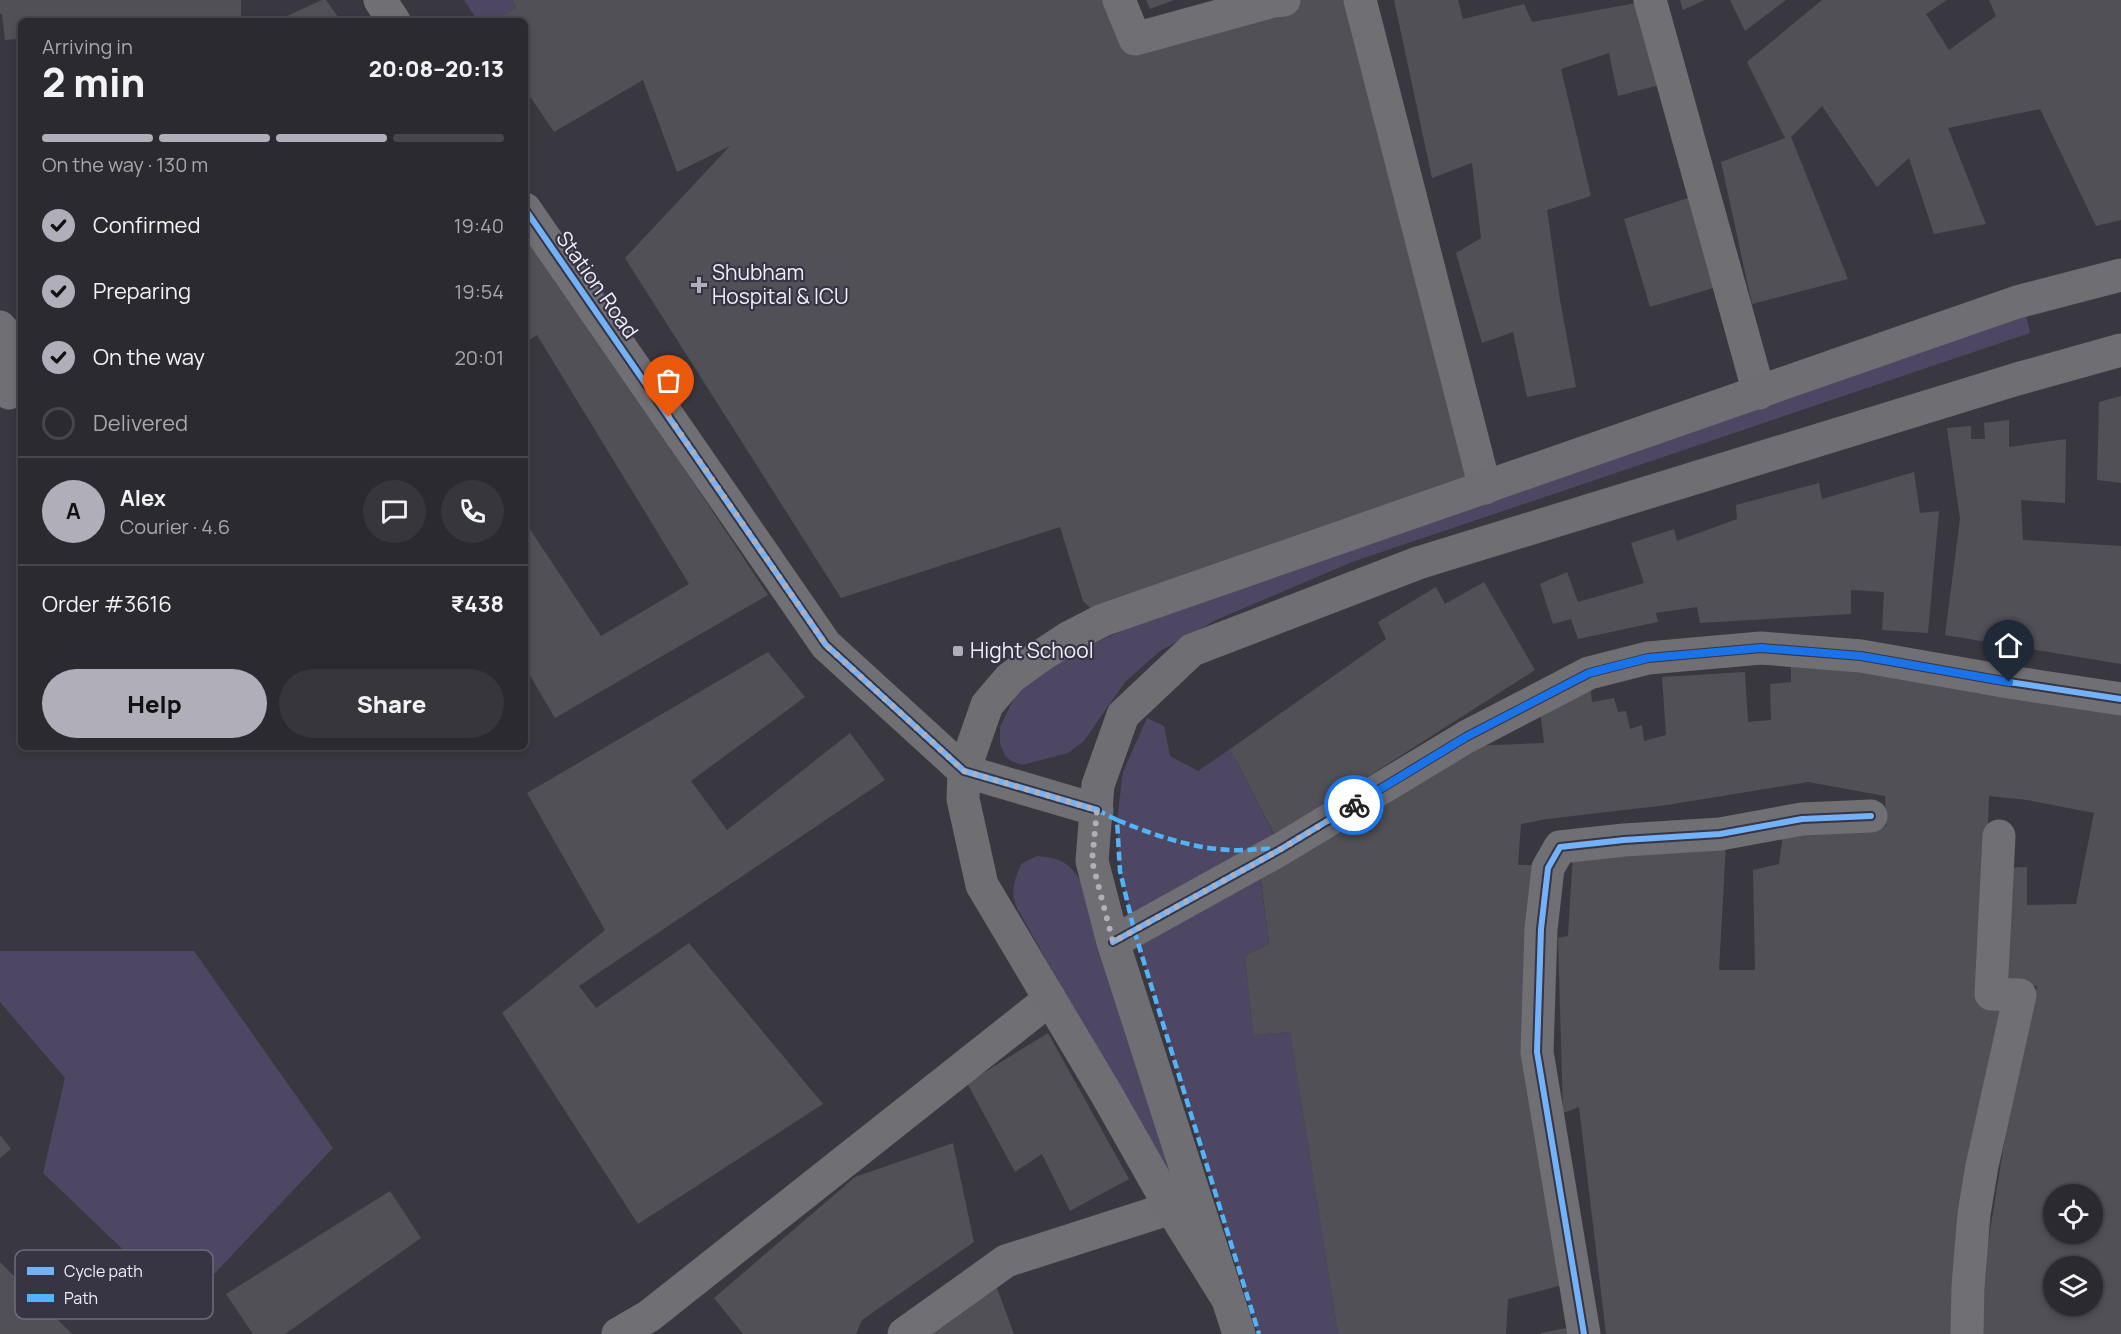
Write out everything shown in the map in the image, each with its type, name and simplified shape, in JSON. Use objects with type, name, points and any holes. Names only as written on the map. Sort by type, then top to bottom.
[{"type":"highway","points":[[1227,1298],[1171,1208],[982,885],[963,798],[964,771],[987,705],[1010,678],[1068,638],[1103,620],[2017,303],[2121,275]]},
{"type":"highway","points":[[1239,1334],[1113,942],[1092,861],[1098,785],[1123,715],[1192,650],[1418,563],[2017,379],[2121,350]]},
{"type":"street","points":[[380,0],[392,18]]},
{"type":"street","points":[[1119,0],[1135,39],[1273,1],[1284,0]]},
{"type":"street","points":[[1360,0],[1485,488]]},
{"type":"street","points":[[1650,0],[1759,393]]},
{"type":"street","name":"Station Road","points":[[528,213],[826,645],[964,771],[1097,810]]},
{"type":"street","points":[[0,327],[14,344],[10,393]]},
{"type":"street","points":[[1113,942],[1281,849],[1466,737],[1589,673],[1648,658],[1761,648],[1861,656],[2121,699]]},
{"type":"street","points":[[1584,1334],[1537,1052],[1541,930],[1548,868],[1560,847],[1720,834],[1802,819],[1871,816]]},
{"type":"street","points":[[1967,1334],[1974,1214],[1982,1166],[2019,995],[1991,994],[1999,836]]},
{"type":"street","points":[[618,1334],[649,1316],[1050,999]]},
{"type":"street","points":[[904,1334],[1006,1261],[1171,1208]]},
{"type":"shaded area","points":[[464,0],[512,0],[516,7],[500,18],[476,18]]},
{"type":"shaded area","points":[[2026,315],[2030,333],[1352,562],[1216,620],[1160,651],[1125,682],[1084,741],[1068,753],[1022,765],[1005,756],[1000,743],[1000,727],[1019,688],[1063,658],[1166,610]]},
{"type":"shaded area","points":[[1147,718],[1164,726],[1170,756],[1198,771],[1230,749],[1281,849],[1258,862],[1269,944],[1245,955],[1253,1035],[1290,1032],[1338,1334],[1258,1334],[1134,930],[1120,871],[1117,820],[1123,772]]},
{"type":"shaded area","points":[[1037,856],[1059,860],[1069,866],[1082,883],[1188,1210],[1017,908],[1013,891],[1021,864]]},
{"type":"shaded area","points":[[0,951],[194,951],[333,1148],[213,1275],[213,1250],[123,1250],[43,1173],[65,1078],[0,1002]]},
{"type":"building","points":[[0,0],[241,0],[241,18],[18,18],[18,39],[5,40],[2,14],[0,14]]},
{"type":"building","points":[[326,0],[339,18],[283,18]]},
{"type":"building","points":[[512,0],[1119,0],[1135,39],[1284,0],[1360,0],[1485,488],[1103,620],[1083,601],[1060,527],[841,598],[625,258],[730,146],[677,172],[643,80],[554,132],[528,93],[528,18],[500,18],[516,7]]},
{"type":"building","points":[[1146,0],[1174,0],[1150,9]]},
{"type":"building","points":[[1394,0],[1458,0],[1463,19],[1524,4],[1532,22],[1642,2],[1663,84],[1618,96],[1609,53],[1561,69],[1591,196],[1547,210],[1576,387],[1527,397],[1513,332],[1482,343],[1456,253],[1481,238],[1472,163],[1432,178]]},
{"type":"building","points":[[1680,0],[1705,0],[1683,10]]},
{"type":"building","points":[[1730,0],[1786,0],[1745,31]]},
{"type":"building","points":[[1822,0],[1947,0],[1926,14],[1949,50],[1996,16],[1989,0],[2121,0],[2121,220],[2096,226],[2040,109],[1948,128],[1986,224],[1934,234],[1909,158],[1877,187],[1822,106],[1791,137],[1848,279],[1752,304],[1721,162],[1785,138],[1747,62]]},
{"type":"building","points":[[1688,198],[1713,288],[1650,307],[1624,219]]},
{"type":"building","points":[[533,241],[768,595],[555,718],[528,672],[528,526],[601,636],[689,584],[537,335],[528,341],[528,244]]},
{"type":"building","points":[[2121,396],[2121,483],[2097,480],[2099,402]]},
{"type":"building","points":[[2009,420],[2009,447],[2066,439],[2065,503],[2021,500],[2023,540],[2121,546],[2121,664],[1945,635],[1960,519],[1947,428],[1971,426],[1971,439],[1985,439],[1984,423]]},
{"type":"building","points":[[1914,472],[1920,513],[1939,511],[1928,633],[1882,630],[1884,592],[1851,590],[1851,614],[1700,623],[1697,607],[1656,613],[1658,622],[1578,639],[1571,619],[1553,624],[1540,584],[1567,572],[1578,602],[1644,583],[1631,543],[1674,529],[1677,541],[1737,519],[1736,505],[1819,483],[1822,499]]},
{"type":"building","points":[[1484,582],[1535,670],[1275,836],[1230,749],[1386,639],[1378,622],[1436,587],[1445,604]]},
{"type":"building","points":[[768,652],[805,697],[691,781],[727,830],[850,733],[885,780],[579,986],[596,1008],[689,943],[823,1104],[638,1224],[502,1013],[605,930],[527,793]]},
{"type":"building","points":[[1791,661],[2121,706],[2121,1334],[1981,1334],[1983,1274],[2005,1138],[2037,986],[2002,982],[2004,868],[2027,867],[2027,905],[2076,904],[2094,813],[2027,800],[1989,796],[1982,1000],[2009,1005],[1959,1334],[1606,1334],[1579,1107],[1563,1113],[1558,938],[1568,936],[1573,853],[1726,844],[1719,970],[1755,970],[1753,870],[1779,864],[1784,828],[1886,826],[1885,796],[1808,782],[1667,805],[1521,824],[1518,865],[1537,865],[1563,1285],[1508,1299],[1506,1334],[1338,1334],[1290,1032],[1253,1035],[1245,955],[1269,944],[1260,873],[1471,746],[1544,743],[1540,710],[1590,684],[1592,702],[1614,698],[1618,712],[1626,711],[1630,729],[1642,725],[1644,741],[1666,735],[1662,677],[1745,672],[1748,722],[1771,720],[1770,684],[1791,682]]},
{"type":"building","points":[[1048,1033],[1129,1179],[1070,1211],[1042,1154],[1015,1172],[967,1083]]},
{"type":"building","points":[[0,1135],[11,1149],[0,1158]]},
{"type":"building","points":[[953,1143],[974,1242],[862,1320],[856,1334],[743,1334],[714,1298],[855,1177]]},
{"type":"building","points":[[390,1191],[421,1238],[285,1334],[253,1334],[226,1294]]},
{"type":"building","points":[[0,1262],[15,1277],[15,1319],[57,1319],[72,1334],[0,1334]]},
{"type":"building","points":[[997,1288],[1014,1334],[927,1334]]},
{"type":"building","points":[[1571,1327],[1571,1334],[1541,1334],[1541,1333]]},
{"type":"marked path","points":[[1097,810],[1117,820],[1120,871],[1134,930],[1259,1334]]},
{"type":"marked path","points":[[1117,820],[1158,836],[1201,847],[1236,850],[1277,849]]},
{"type":"cycle path","points":[[528,213],[826,645],[964,771],[1097,810]]},
{"type":"cycle path","points":[[1113,942],[1281,849],[1466,737],[1589,673],[1648,658],[1761,648],[1861,656],[2121,699]]},
{"type":"cycle path","points":[[1584,1334],[1537,1052],[1541,929],[1548,868],[1560,847],[1720,834],[1802,819],[1871,816]]},
{"type":"way so far","points":[[669,417],[826,645],[964,771],[1097,810],[1092,861],[1113,942],[1281,849],[1354,805]]},
{"type":"place","name":"Shubham Hospital & ICU","points":[[699,285]]},
{"type":"place","name":"Hight School","points":[[958,651]]},
{"type":"route","points":[[1354,805],[1466,737],[1589,673],[1648,658],[1761,648],[1861,656],[2009,682]]}]
